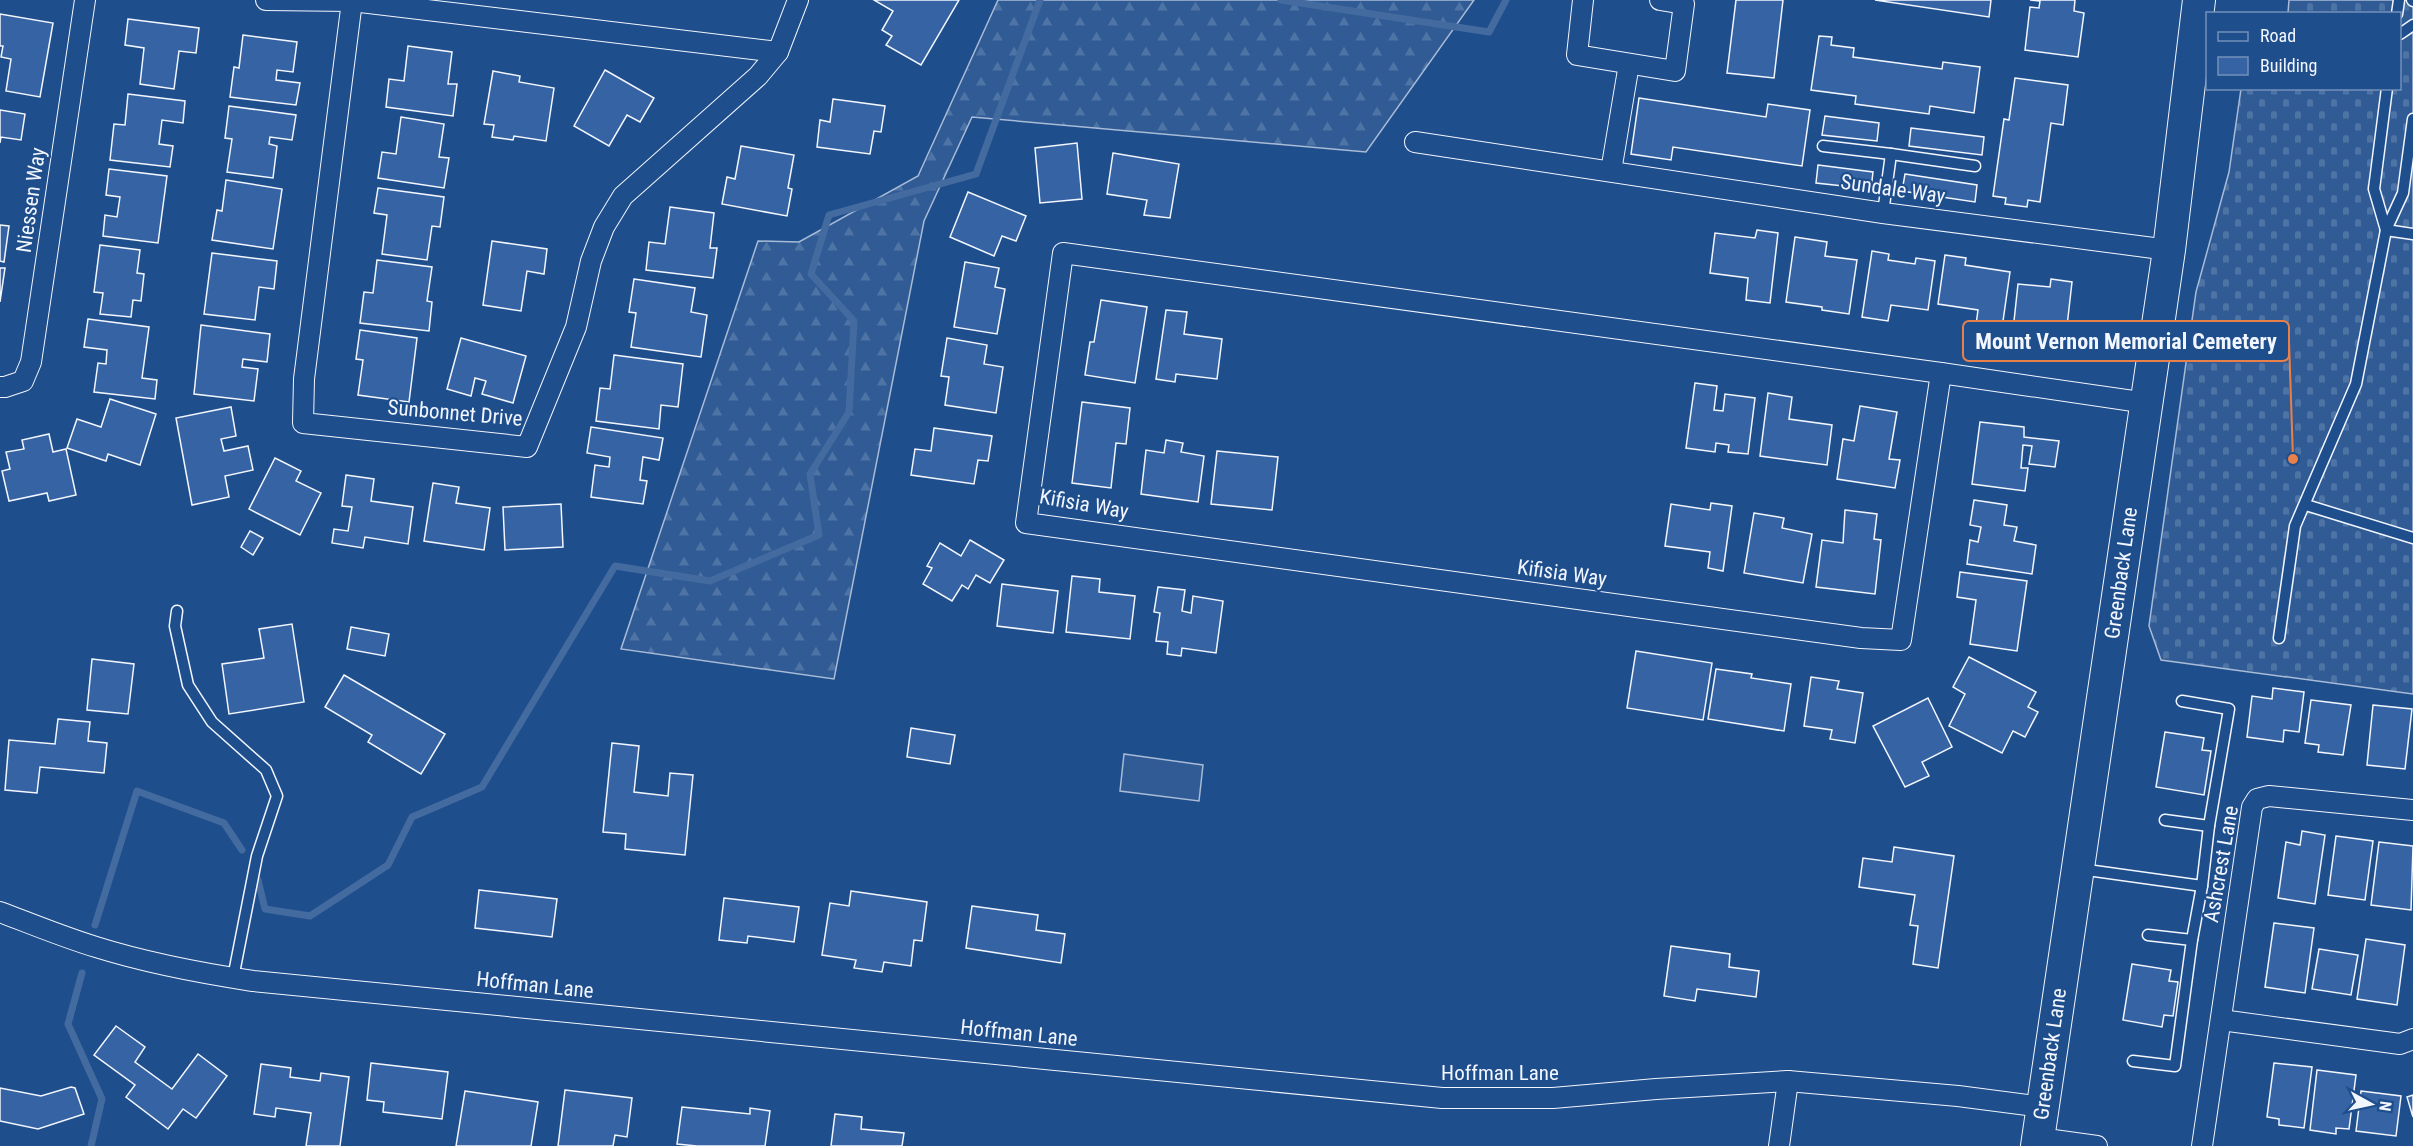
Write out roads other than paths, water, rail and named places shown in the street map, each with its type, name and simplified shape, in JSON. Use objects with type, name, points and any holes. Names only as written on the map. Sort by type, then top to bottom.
[{"type":"main road","name":"Greenback Lane","points":[[2038,1142],[2147,403],[2201,9]]},
{"type":"street","name":"Niessen Way","points":[[0,387],[23,381],[31,362],[85,0]]},
{"type":"street","points":[[266,0],[352,1],[778,52]]},
{"type":"street","name":"Sunbonnet Drive","points":[[352,1],[304,379],[303,423],[528,447],[576,327],[591,261],[604,227],[623,196],[758,76],[778,52],[798,0]]},
{"type":"street","points":[[1583,0],[1576,55],[1675,71],[1684,4],[1660,0]]},
{"type":"street","points":[[1611,171],[1629,64]]},
{"type":"street","name":"Sundale Way","points":[[1415,142],[1883,213],[2169,250]]},
{"type":"street","name":"Kifisia Way","points":[[1941,373],[1901,640],[1861,638],[1026,523],[1063,253],[1941,373],[2147,403]]},
{"type":"street","name":"Ashcrest Lane","points":[[2202,1146],[2252,807],[2257,799],[2269,796],[2413,810]]},
{"type":"street","name":"Hoffman Lane","points":[[0,912],[117,953],[201,973],[233,978],[1442,1098],[1553,1098],[1656,1089],[1788,1082],[1958,1096],[2042,1107]]},
{"type":"street","points":[[2221,1020],[2400,1044],[2413,1039]]},
{"type":"street","points":[[1779,1146],[1788,1082]]},
{"type":"street","points":[[2038,1142],[2097,1146]]},
{"type":"lane","points":[[2386,230],[2374,189],[2387,90]]},
{"type":"lane","points":[[2279,638],[2295,526],[2306,505],[2356,384],[2386,230],[2403,193],[2413,119]]},
{"type":"lane","points":[[1823,146],[1975,166]]},
{"type":"lane","points":[[1883,213],[1891,154]]},
{"type":"lane","points":[[2386,230],[2413,234]]},
{"type":"lane","points":[[2306,505],[2413,538]]},
{"type":"lane","points":[[177,611],[175,626],[188,686],[212,722],[266,770],[277,796],[257,856],[233,978]]},
{"type":"lane","points":[[2133,1061],[2175,1066],[2209,826],[2229,709],[2182,701]]},
{"type":"lane","points":[[2165,820],[2209,826]]},
{"type":"lane","points":[[2077,868],[2202,886]]},
{"type":"lane","points":[[2148,935],[2192,940]]},
{"type":"waterway","points":[[258,880],[265,909],[310,916],[388,865],[412,817],[482,787],[615,566],[710,581],[819,535],[810,474],[849,412],[854,321],[811,274],[829,215],[976,174],[1040,0]]},
{"type":"waterway","points":[[1281,0],[1489,32],[1506,0]]},
{"type":"waterway","points":[[95,925],[137,791],[224,823],[242,850]]},
{"type":"waterway","points":[[82,973],[68,1024],[102,1099],[91,1146]]},
{"type":"place","name":"Mount Vernon Memorial Cemetery","points":[[2293,459]]}]
